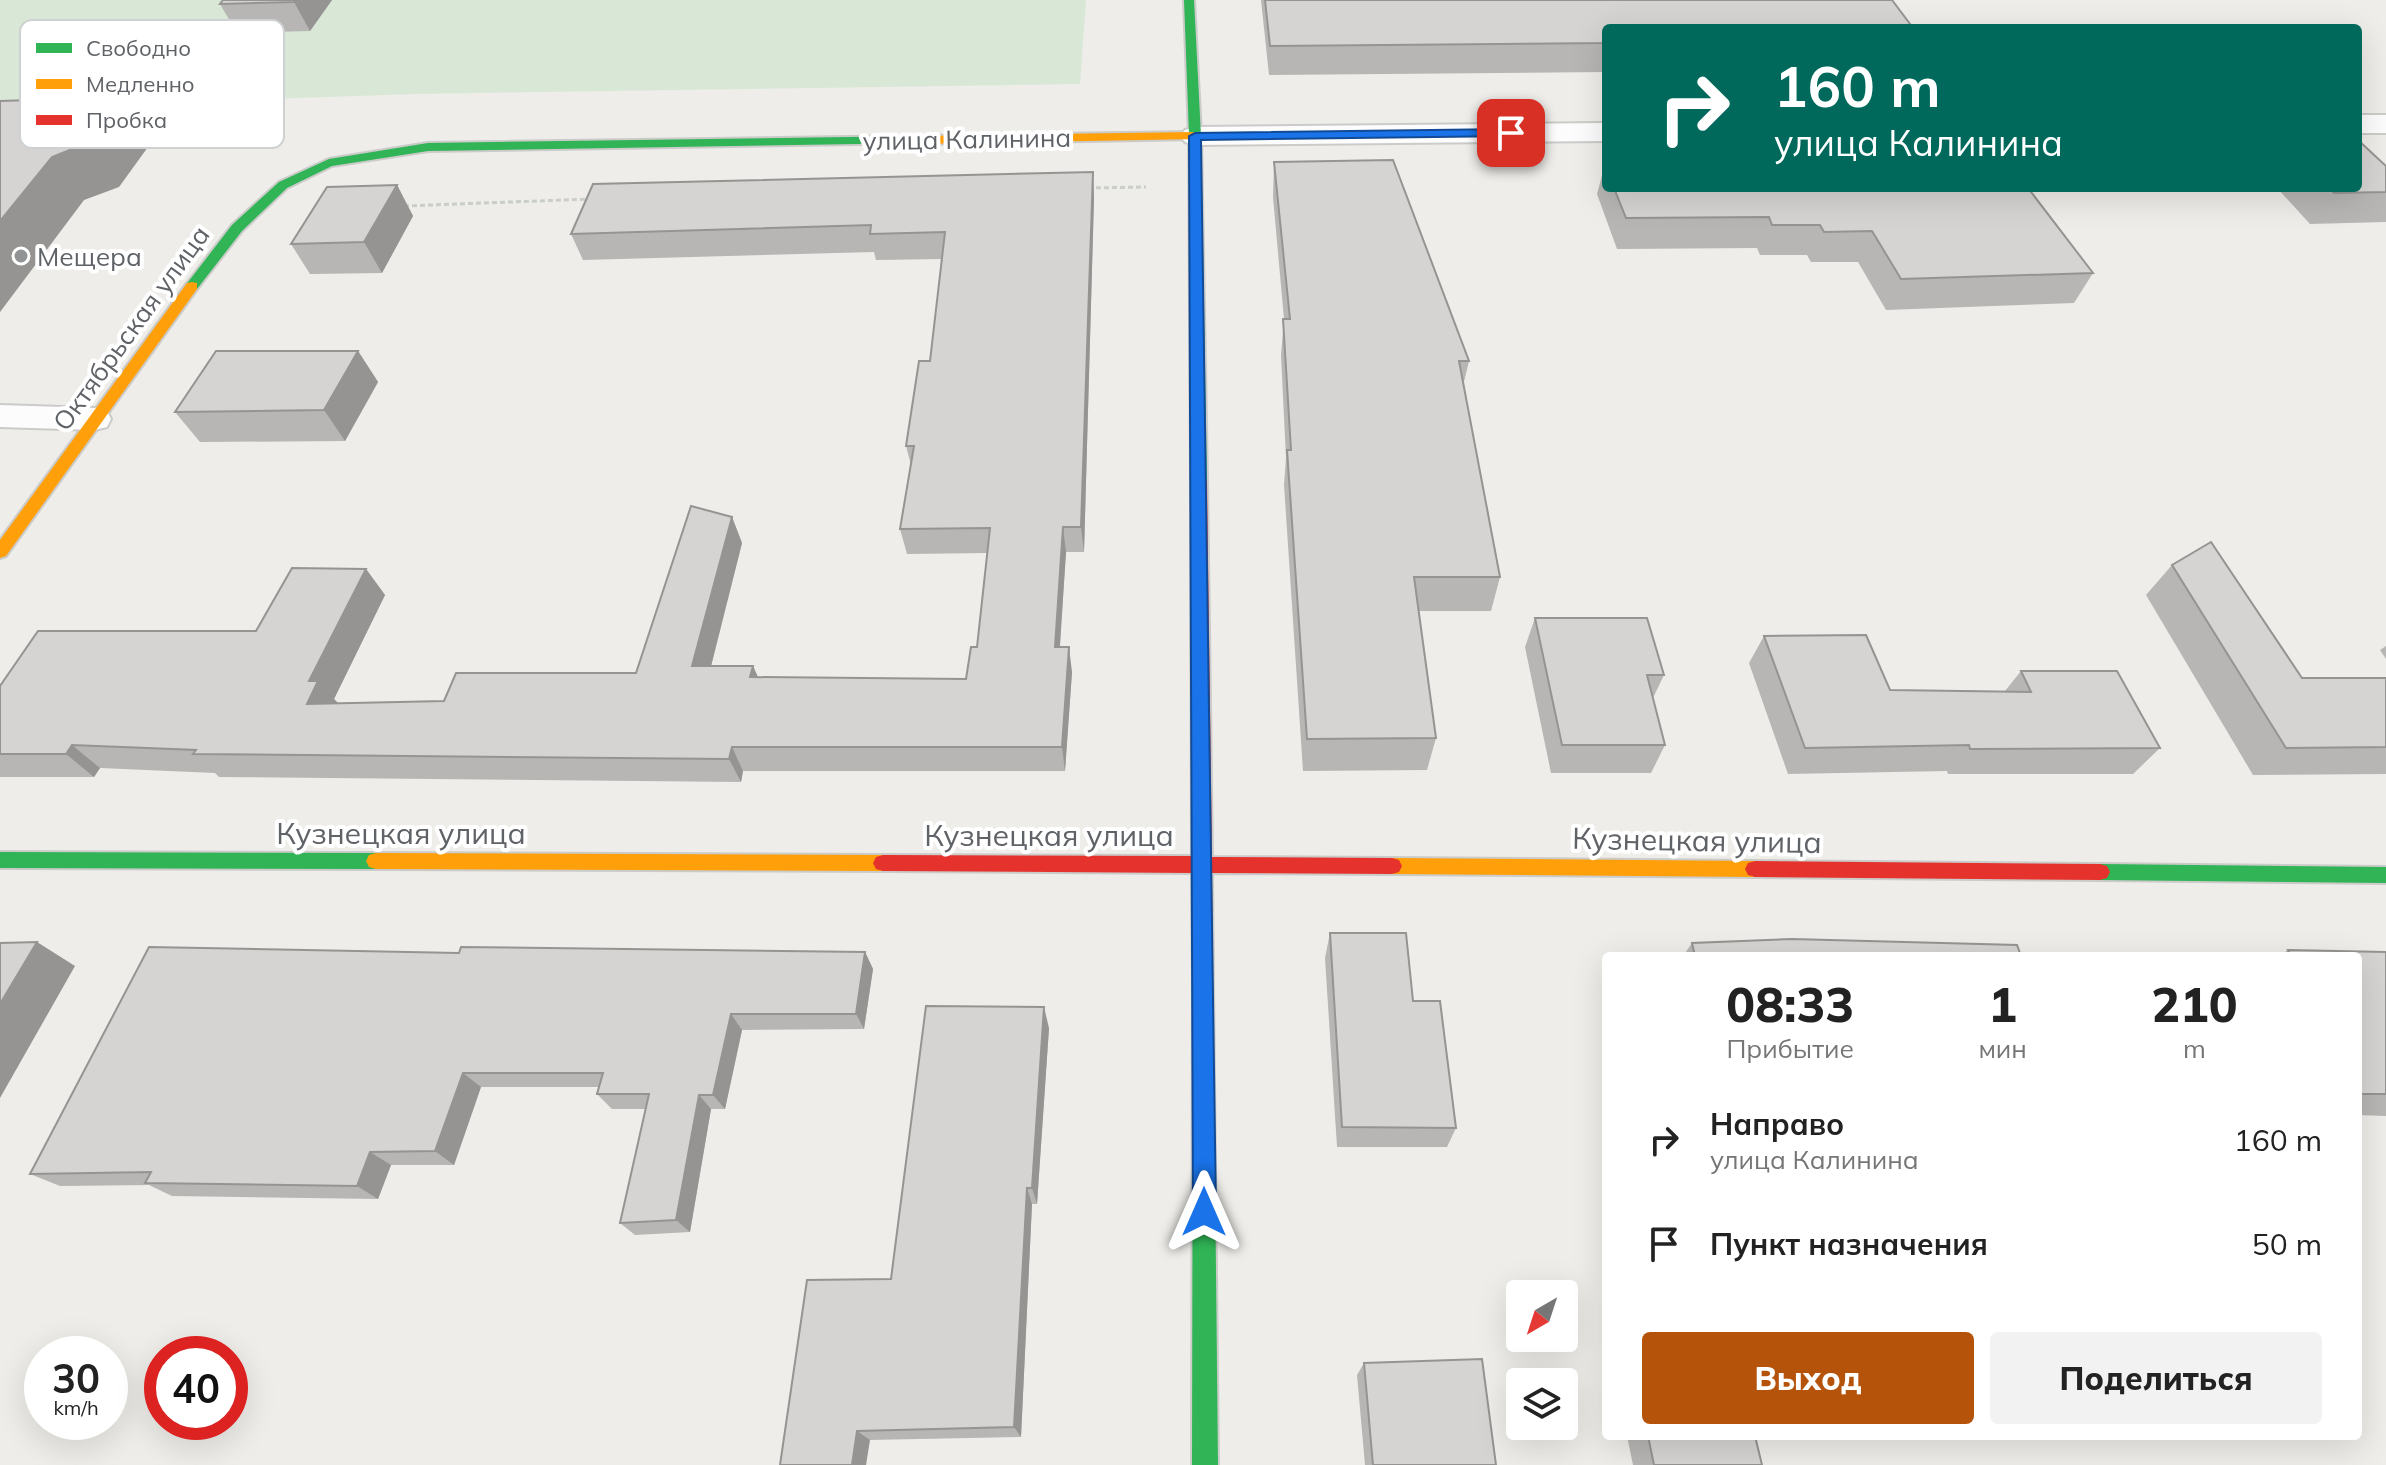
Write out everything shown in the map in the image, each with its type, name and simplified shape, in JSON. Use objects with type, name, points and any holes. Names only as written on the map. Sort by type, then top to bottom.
[{"type":"street","points":[[1189,0],[1195,136],[1203,864],[1205,1465]]},
{"type":"street","points":[[2362,124],[2386,124]]},
{"type":"street","name":"улица Калинина","points":[[329,163],[428,147],[1602,132]]},
{"type":"street","name":"Октябрьская улица","points":[[0,552],[173,309],[237,228],[283,185],[329,163]]},
{"type":"street","name":"Кузнецкая улица","points":[[0,860],[1203,864],[2386,875]]},
{"type":"lane","points":[[0,416],[95,419]]},
{"type":"path","points":[[1085,188],[1195,186]]},
{"type":"path","points":[[394,207],[596,199]]},
{"type":"green space","points":[[0,0],[1086,0],[1080,84],[284,98],[284,20],[20,20],[20,148],[147,148],[119,187],[84,200],[0,312]]},
{"type":"building","points":[[223,0],[295,0],[220,4]]},
{"type":"building","points":[[1265,0],[1892,0],[1910,24],[1602,24],[1602,43],[1270,46]]},
{"type":"building","points":[[20,100],[20,148],[74,148],[52,157],[0,221],[0,101]]},
{"type":"building","points":[[2362,144],[2386,166],[2386,192],[2334,193],[2362,192]]},
{"type":"building","points":[[1393,160],[1469,361],[1459,361],[1500,577],[1414,577],[1436,738],[1307,739],[1287,450],[1291,450],[1283,319],[1290,319],[1274,162]]},
{"type":"building","points":[[1093,172],[1081,527],[1063,527],[1055,647],[1069,647],[1062,747],[732,747],[729,759],[193,754],[196,750],[72,745],[66,754],[0,754],[0,686],[38,631],[256,631],[292,568],[366,569],[309,681],[318,681],[307,704],[444,701],[456,673],[636,673],[691,506],[732,517],[692,666],[753,666],[750,677],[966,679],[971,647],[977,647],[990,528],[900,529],[914,446],[906,446],[919,361],[930,361],[945,232],[870,234],[871,225],[571,234],[593,184]]},
{"type":"building","points":[[397,185],[364,242],[291,244],[327,187]]},
{"type":"building","points":[[1616,192],[2031,192],[2093,273],[1901,279],[1872,231],[1824,232],[1820,225],[1772,225],[1769,217],[1626,218]]},
{"type":"building","points":[[216,351],[358,351],[324,410],[175,412]]},
{"type":"building","points":[[2211,542],[2302,678],[2386,678],[2386,747],[2286,748],[2172,565]]},
{"type":"building","points":[[1535,618],[1647,618],[1664,675],[1647,675],[1665,745],[1562,745]]},
{"type":"building","points":[[1866,635],[1890,690],[2031,692],[2021,671],[2117,671],[2160,748],[1970,749],[1969,745],[1805,748],[1764,636]]},
{"type":"building","points":[[1330,933],[1406,933],[1413,1001],[1440,1001],[1456,1128],[1342,1127]]},
{"type":"building","points":[[1792,939],[2017,945],[2020,952],[1694,952],[1692,943]]},
{"type":"building","points":[[37,942],[0,1004],[0,943]]},
{"type":"building","points":[[149,947],[459,953],[461,947],[865,952],[856,1014],[731,1014],[713,1095],[699,1095],[676,1220],[620,1223],[649,1094],[597,1094],[603,1073],[463,1073],[435,1151],[370,1152],[357,1186],[145,1183],[151,1172],[30,1174]]},
{"type":"building","points":[[2288,950],[2386,952],[2386,1094],[2362,1094],[2362,952]]},
{"type":"building","points":[[926,1006],[1044,1007],[1032,1188],[1027,1188],[1014,1427],[857,1431],[852,1465],[780,1465],[807,1280],[891,1279]]},
{"type":"building","points":[[1482,1359],[1496,1465],[1373,1465],[1364,1363]]},
{"type":"building","points":[[1649,1440],[1756,1440],[1762,1465],[1654,1465]]},
{"type":"traffic: fast","points":[[1189,0],[1195,136],[1199,481]]},
{"type":"traffic: fast","points":[[192,286],[237,228],[283,185],[329,163],[428,147],[917,140]]},
{"type":"traffic: fast","points":[[0,860],[376,861]]},
{"type":"traffic: fast","points":[[2100,872],[2386,875]]},
{"type":"traffic: fast","points":[[1203,983],[1205,1465]]},
{"type":"traffic: slow","points":[[917,140],[1195,136]]},
{"type":"traffic: slow","points":[[0,552],[192,286]]},
{"type":"traffic: slow","points":[[376,861],[883,863]]},
{"type":"traffic: slow","points":[[1392,866],[1755,869]]},
{"type":"traffic: jam","points":[[1199,481],[1203,983]]},
{"type":"traffic: jam","points":[[883,863],[1392,866]]},
{"type":"traffic: jam","points":[[1755,869],[2100,872]]},
{"type":"place","name":"Мещера","points":[[21,256]]},
{"type":"route","points":[[1204,1212],[1195,136],[1511,133]]}]
